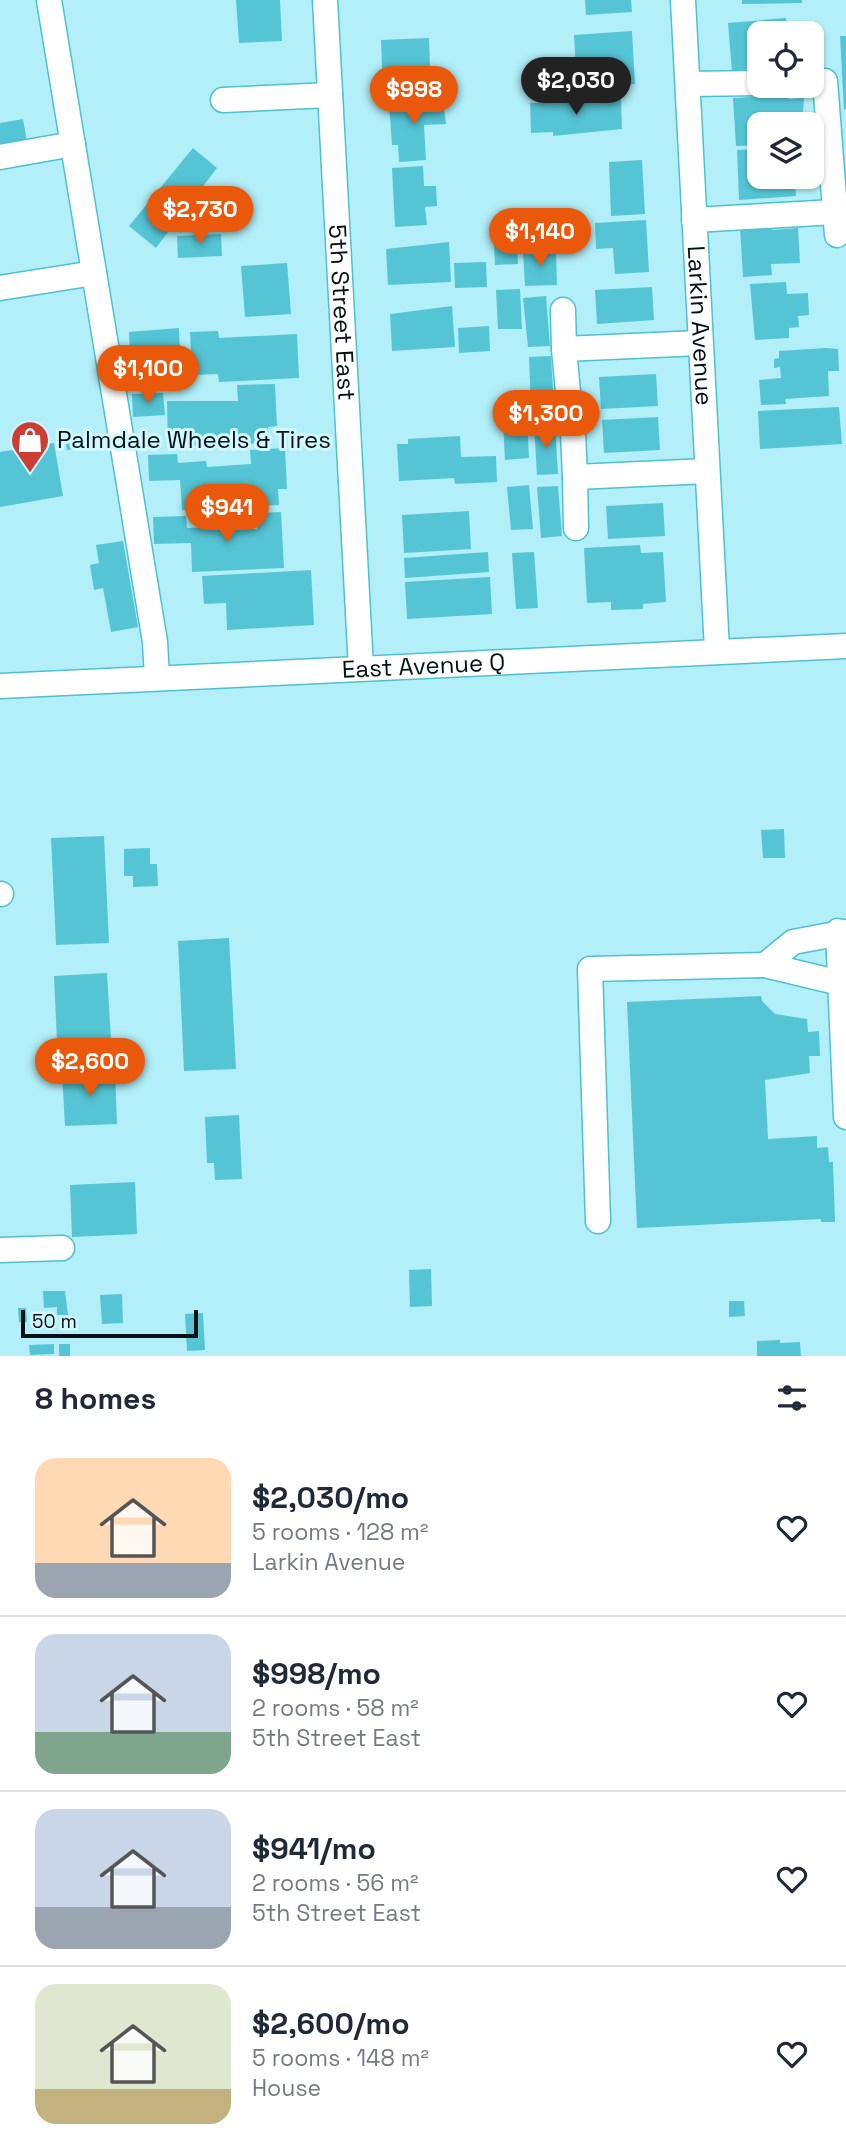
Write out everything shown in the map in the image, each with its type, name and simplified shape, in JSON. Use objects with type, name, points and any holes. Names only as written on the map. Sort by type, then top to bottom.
[{"type":"street","points":[[49,0],[152,628],[157,677]]},
{"type":"street","name":"5th Street East","points":[[325,0],[361,668]]},
{"type":"street","name":"Larkin Avenue","points":[[683,0],[717,650]]},
{"type":"street","points":[[694,220],[836,224],[824,81]]},
{"type":"street","points":[[688,85],[747,83]]},
{"type":"street","points":[[223,100],[330,95]]},
{"type":"street","points":[[0,157],[73,144]]},
{"type":"street","points":[[0,288],[94,273]]},
{"type":"street","points":[[564,310],[568,392]]},
{"type":"street","points":[[564,349],[700,343]]},
{"type":"street","points":[[573,433],[576,528]]},
{"type":"street","points":[[575,477],[707,471]]},
{"type":"street","name":"East Avenue Q","points":[[0,686],[846,646]]},
{"type":"street","points":[[765,965],[793,942],[842,931],[846,1117]]},
{"type":"street","points":[[598,1222],[590,968],[765,965],[843,982]]},
{"type":"street","points":[[0,1250],[62,1248]]},
{"type":"building","points":[[236,0],[280,0],[282,41],[239,43]]},
{"type":"building","points":[[585,0],[631,0],[632,12],[586,15]]},
{"type":"building","points":[[742,0],[802,0],[802,3],[742,4]]},
{"type":"building","points":[[786,18],[786,21],[751,21]]},
{"type":"building","points":[[747,21],[747,69],[732,71],[728,23]]},
{"type":"building","points":[[632,31],[635,84],[577,88],[574,35]]},
{"type":"building","points":[[840,36],[846,36],[844,110]]},
{"type":"building","points":[[429,38],[431,89],[383,91],[381,40]]},
{"type":"building","points":[[733,98],[804,98],[803,112],[747,112],[747,146],[736,146]]},
{"type":"building","points":[[621,99],[622,129],[553,136],[553,132],[531,133],[530,103]]},
{"type":"building","points":[[443,100],[446,124],[424,125],[426,160],[399,162],[398,145],[392,145],[389,102]]},
{"type":"building","points":[[23,119],[27,142],[0,147],[0,123]]},
{"type":"building","points":[[193,148],[217,168],[156,248],[129,226]]},
{"type":"building","points":[[737,150],[747,150],[747,189],[796,189],[796,196],[739,200]]},
{"type":"building","points":[[642,160],[645,214],[611,216],[609,162]]},
{"type":"building","points":[[423,166],[424,186],[436,186],[437,206],[425,207],[427,225],[395,227],[392,168]]},
{"type":"building","points":[[646,220],[649,272],[615,274],[613,248],[596,249],[595,223]]},
{"type":"building","points":[[516,225],[518,264],[495,265],[493,226]]},
{"type":"building","points":[[772,226],[772,230],[798,228],[800,263],[771,264],[772,275],[743,277],[740,228]]},
{"type":"building","points":[[221,234],[222,256],[178,258],[177,236]]},
{"type":"building","points":[[449,242],[451,282],[388,285],[386,249]]},
{"type":"building","points":[[556,250],[557,285],[525,286],[523,252]]},
{"type":"building","points":[[486,262],[487,287],[455,288],[454,263]]},
{"type":"building","points":[[287,263],[291,314],[245,317],[241,266]]},
{"type":"building","points":[[786,282],[787,294],[808,293],[809,315],[798,316],[799,327],[789,328],[789,338],[755,340],[750,284]]},
{"type":"building","points":[[652,287],[654,320],[597,324],[595,290]]},
{"type":"building","points":[[520,289],[522,329],[498,329],[496,290]]},
{"type":"building","points":[[546,296],[550,346],[528,347],[523,298]]},
{"type":"building","points":[[452,306],[455,347],[392,351],[390,314]]},
{"type":"building","points":[[489,326],[490,351],[459,353],[458,328]]},
{"type":"building","points":[[179,328],[180,355],[139,357],[139,354],[130,354],[129,332]]},
{"type":"building","points":[[218,331],[219,338],[297,334],[299,378],[219,382],[218,374],[192,375],[190,332]]},
{"type":"building","points":[[838,349],[839,371],[828,371],[829,396],[785,399],[786,404],[761,405],[759,380],[781,378],[780,367],[774,368],[774,359],[779,358],[779,351]]},
{"type":"building","points":[[551,356],[554,408],[531,409],[529,357]]},
{"type":"building","points":[[656,374],[658,406],[601,409],[599,377]]},
{"type":"building","points":[[275,384],[277,426],[268,427],[269,443],[168,447],[167,401],[238,401],[237,385]]},
{"type":"building","points":[[163,393],[165,415],[133,417],[132,394]]},
{"type":"building","points":[[839,407],[842,444],[760,449],[758,411]]},
{"type":"building","points":[[658,417],[660,450],[604,453],[602,420]]},
{"type":"building","points":[[527,419],[529,458],[505,460],[503,420]]},
{"type":"building","points":[[555,424],[558,474],[537,475],[534,426]]},
{"type":"building","points":[[109,433],[111,443],[67,450],[65,440]]},
{"type":"building","points":[[460,436],[461,457],[496,456],[497,482],[455,484],[454,478],[399,481],[397,444],[408,444],[408,439]]},
{"type":"building","points":[[54,443],[63,496],[0,507],[0,452]]},
{"type":"building","points":[[285,448],[287,489],[278,489],[279,505],[182,510],[180,480],[149,481],[148,455],[177,454],[178,463],[206,461],[207,467],[251,464],[250,450]]},
{"type":"building","points":[[529,485],[533,529],[511,530],[507,487]]},
{"type":"building","points":[[558,486],[562,536],[541,538],[537,487]]},
{"type":"building","points":[[663,503],[665,536],[608,539],[606,506]]},
{"type":"building","points":[[469,511],[471,549],[404,553],[402,515]]},
{"type":"building","points":[[281,512],[284,568],[192,572],[191,543],[154,544],[153,517],[186,516],[187,528],[227,526],[227,530],[257,529],[257,513]]},
{"type":"building","points":[[123,541],[138,627],[111,632],[103,588],[94,590],[90,565],[99,563],[96,545]]},
{"type":"building","points":[[640,545],[641,553],[663,552],[666,602],[643,604],[643,609],[611,610],[611,602],[587,603],[584,548]]},
{"type":"building","points":[[488,552],[489,572],[405,578],[404,558]]},
{"type":"building","points":[[534,552],[538,608],[516,609],[512,553]]},
{"type":"building","points":[[311,570],[314,625],[227,630],[226,603],[204,604],[202,576]]},
{"type":"building","points":[[490,577],[492,614],[407,619],[405,582]]},
{"type":"building","points":[[784,829],[785,858],[763,858],[761,830]]},
{"type":"building","points":[[104,836],[109,943],[56,945],[51,838]]},
{"type":"building","points":[[150,848],[150,864],[157,864],[158,886],[133,887],[133,876],[124,876],[124,849]]},
{"type":"building","points":[[229,938],[236,1069],[184,1071],[178,941]]},
{"type":"building","points":[[107,973],[111,1040],[57,1042],[54,976]]},
{"type":"building","points":[[761,996],[762,1001],[775,1014],[807,1019],[808,1032],[819,1031],[820,1056],[809,1056],[810,1073],[765,1080],[768,1139],[817,1136],[817,1148],[828,1147],[829,1162],[833,1162],[835,1222],[821,1222],[821,1219],[637,1228],[627,1002]]},
{"type":"building","points":[[115,1070],[117,1124],[65,1126],[62,1073]]},
{"type":"building","points":[[239,1115],[242,1179],[215,1180],[214,1163],[207,1163],[205,1117]]},
{"type":"building","points":[[135,1182],[137,1234],[72,1237],[70,1185]]},
{"type":"building","points":[[431,1269],[432,1306],[410,1307],[409,1270]]},
{"type":"building","points":[[43,1291],[65,1291],[68,1315],[57,1315],[57,1307],[44,1308]]},
{"type":"building","points":[[122,1294],[123,1323],[102,1324],[100,1295]]},
{"type":"building","points":[[729,1301],[744,1301],[745,1316],[729,1317]]},
{"type":"building","points":[[18,1308],[26,1308],[27,1322],[19,1322]]},
{"type":"building","points":[[203,1313],[205,1350],[187,1351],[185,1314]]},
{"type":"building","points":[[780,1340],[780,1343],[800,1342],[801,1356],[757,1356],[757,1341]]},
{"type":"building","points":[[54,1344],[54,1354],[30,1355],[29,1345]]},
{"type":"building","points":[[59,1344],[70,1344],[70,1356],[59,1356]]},
{"type":"place","name":"Palmdale Wheels & Tires","points":[[30,474]]}]
